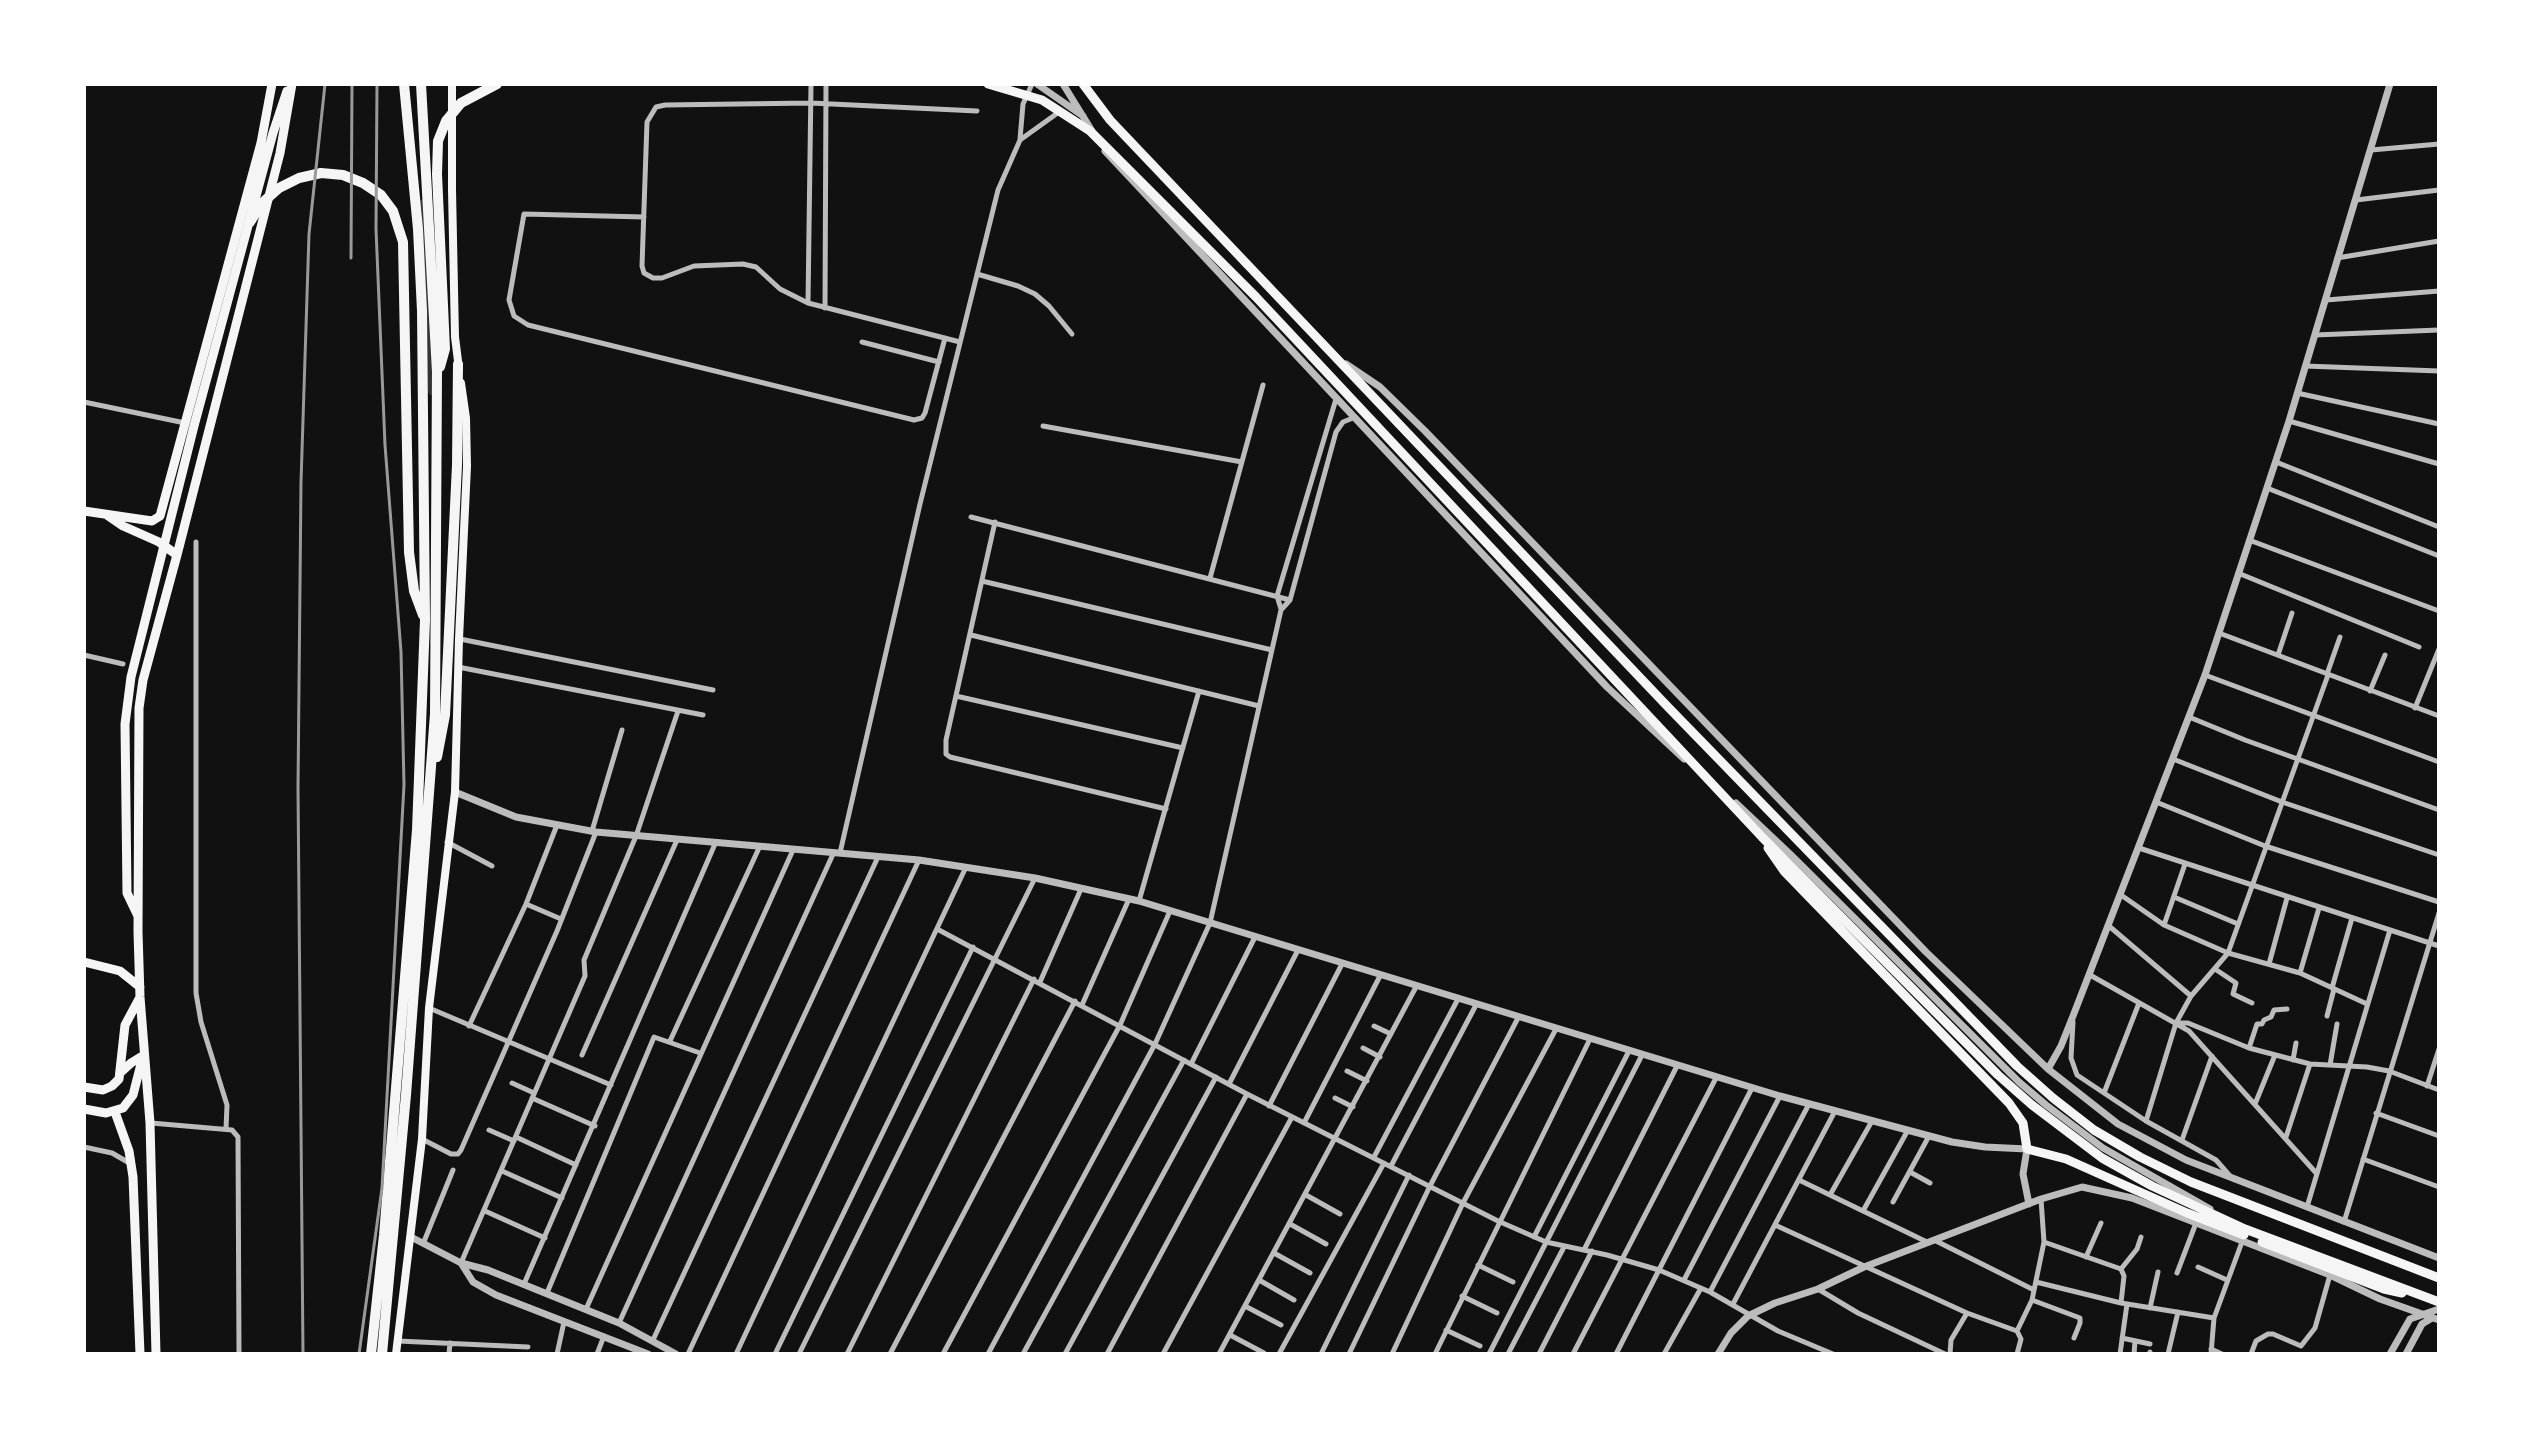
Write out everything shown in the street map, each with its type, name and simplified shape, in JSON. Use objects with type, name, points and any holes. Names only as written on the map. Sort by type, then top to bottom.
[{"type":"highway","points":[[371,1354],[386,1219],[417,830],[425,620],[422,311],[418,229],[404,84]]},
{"type":"highway","points":[[382,1354],[435,714],[437,372],[421,84]]},
{"type":"highway","points":[[437,372],[445,349],[438,141],[446,121],[461,103],[497,84]]},
{"type":"highway","points":[[250,222],[262,203],[279,188],[299,178],[321,173],[343,175],[363,183],[381,195],[393,211],[403,242],[409,552],[414,591],[425,620]]},
{"type":"highway","points":[[432,771],[443,727],[457,455],[458,364]]},
{"type":"main road","points":[[84,511],[152,521],[160,516],[261,143],[272,84]]},
{"type":"main road","points":[[138,916],[127,893],[125,724],[128,690],[190,441],[277,120],[291,84]]},
{"type":"main road","points":[[156,1354],[150,1123],[140,992],[138,916],[139,708],[143,680],[280,153],[291,84]]},
{"type":"main road","points":[[396,1354],[422,1139],[429,1008],[455,792],[467,445],[458,364],[452,84]]},
{"type":"main road","points":[[988,84],[1042,100],[1090,131],[1266,308],[1762,837],[2014,1090],[2102,1158],[2152,1186],[2245,1229],[2438,1304]]},
{"type":"main road","points":[[1083,86],[1110,120],[1690,729],[2017,1066],[2053,1098],[2094,1130],[2191,1182],[2439,1278]]},
{"type":"main road","points":[[107,515],[123,526],[167,546],[177,555]]},
{"type":"main road","points":[[160,516],[184,523]]},
{"type":"main road","points":[[1762,837],[1784,871],[2018,1115],[2025,1129],[2027,1149],[2066,1159],[2187,1213],[2384,1289],[2438,1304]]},
{"type":"main road","points":[[84,962],[120,971],[140,992]]},
{"type":"main road","points":[[84,1087],[98,1090],[116,1083],[120,1073],[125,1025],[140,992]]},
{"type":"main road","points":[[120,1073],[144,1055]]},
{"type":"main road","points":[[84,1109],[115,1112],[129,1102],[144,1055]]},
{"type":"main road","points":[[115,1112],[131,1165],[140,1354]]},
{"type":"street","points":[[808,303],[811,84]]},
{"type":"street","points":[[825,308],[826,84]]},
{"type":"street","points":[[619,1323],[837,853],[998,190],[1020,140],[1023,104],[1034,84],[1083,116]]},
{"type":"street","points":[[1063,84],[1107,155],[1607,687],[1666,744],[1771,835],[2019,1082],[2103,1148],[2199,1201],[2242,1242]]},
{"type":"street","points":[[2048,1069],[2061,1046],[2090,975],[2205,675],[2289,421],[2390,84]]},
{"type":"street","points":[[960,342],[808,303],[780,289],[756,267],[743,264],[694,266],[662,278],[653,278],[644,273],[647,122],[656,107],[826,103],[977,111]]},
{"type":"street","points":[[1020,140],[1070,106]]},
{"type":"street","points":[[2370,150],[2439,144]]},
{"type":"street","points":[[2355,200],[2439,190]]},
{"type":"street","points":[[644,217],[524,214],[509,300],[514,316],[528,325],[914,420],[922,418],[925,413],[945,338]]},
{"type":"street","points":[[2337,258],[2439,241]]},
{"type":"street","points":[[977,274],[1035,294],[1072,334]]},
{"type":"street","points":[[2325,300],[2439,291]]},
{"type":"street","points":[[2314,336],[2439,330]]},
{"type":"street","points":[[862,342],[939,362]]},
{"type":"street","points":[[1341,361],[1380,387],[1548,557],[1916,941],[2048,1069],[2118,1124],[2186,1160],[2439,1258]]},
{"type":"street","points":[[2305,366],[2439,371]]},
{"type":"street","points":[[1210,578],[1263,385]]},
{"type":"street","points":[[2297,393],[2439,424]]},
{"type":"street","points":[[988,1354],[1155,1044],[1210,919],[1281,610],[1277,596],[1336,399]]},
{"type":"street","points":[[84,402],[185,423]]},
{"type":"street","points":[[1281,610],[1290,600],[1336,432],[1343,422],[1353,418]]},
{"type":"street","points":[[2289,421],[2439,464]]},
{"type":"street","points":[[1043,426],[1242,462]]},
{"type":"street","points":[[2276,462],[2439,527]]},
{"type":"street","points":[[2267,488],[2439,556]]},
{"type":"street","points":[[971,517],[1290,600]]},
{"type":"street","points":[[995,522],[945,748],[950,757],[1166,809]]},
{"type":"street","points":[[2249,540],[2439,611]]},
{"type":"street","points":[[196,542],[196,993],[201,1022],[227,1105],[226,1129]]},
{"type":"street","points":[[2238,573],[2419,647]]},
{"type":"street","points":[[982,581],[1272,650]]},
{"type":"street","points":[[2278,655],[2292,613]]},
{"type":"street","points":[[2219,633],[2439,716]]},
{"type":"street","points":[[971,635],[1259,706]]},
{"type":"street","points":[[2146,1121],[2176,1023],[2191,996],[2228,953],[2340,637]]},
{"type":"street","points":[[459,639],[713,690]]},
{"type":"street","points":[[2415,708],[2439,649]]},
{"type":"street","points":[[84,655],[123,664]]},
{"type":"street","points":[[2370,691],[2385,655]]},
{"type":"street","points":[[458,667],[703,715]]},
{"type":"street","points":[[2205,675],[2439,762]]},
{"type":"street","points":[[1139,901],[1199,691]]},
{"type":"street","points":[[956,696],[1183,748]]},
{"type":"street","points":[[461,1263],[585,976],[585,957],[636,836],[678,711]]},
{"type":"street","points":[[2189,717],[2439,810]]},
{"type":"street","points":[[422,1139],[451,1154],[458,1154],[561,919],[594,831],[622,730]]},
{"type":"street","points":[[2173,759],[2282,802],[2439,855]]},
{"type":"street","points":[[455,792],[516,817],[557,825],[715,844],[966,866],[1035,878],[1210,919],[1255,937],[1716,1078],[1971,1145],[2027,1149],[2023,1174],[2029,1204]]},
{"type":"street","points":[[2156,802],[2265,846],[2439,902]]},
{"type":"street","points":[[469,1026],[526,904],[557,825]]},
{"type":"street","points":[[582,1055],[677,840]]},
{"type":"street","points":[[447,842],[492,866]]},
{"type":"street","points":[[524,1284],[715,844]]},
{"type":"street","points":[[670,1041],[759,848]]},
{"type":"street","points":[[2139,848],[2439,946]]},
{"type":"street","points":[[586,1309],[793,850]]},
{"type":"street","points":[[653,1340],[878,856]]},
{"type":"street","points":[[688,1354],[919,860]]},
{"type":"street","points":[[2164,925],[2185,864]]},
{"type":"street","points":[[736,1354],[966,866]]},
{"type":"street","points":[[799,1354],[1035,878]]},
{"type":"street","points":[[847,1354],[1081,888]]},
{"type":"street","points":[[2121,895],[2164,925],[2228,953],[2300,973],[2367,1004]]},
{"type":"street","points":[[2174,897],[2238,924]]},
{"type":"street","points":[[2269,964],[2287,898]]},
{"type":"street","points":[[1082,1005],[1129,899]]},
{"type":"street","points":[[526,904],[561,919]]},
{"type":"street","points":[[2300,973],[2319,908]]},
{"type":"street","points":[[943,1354],[1120,1025],[1170,911]]},
{"type":"street","points":[[2343,1222],[2439,913]]},
{"type":"street","points":[[2327,1016],[2352,918]]},
{"type":"street","points":[[2109,926],[2191,996]]},
{"type":"street","points":[[937,929],[1269,1106],[1498,1221],[1546,1242],[1622,1258],[1659,1270],[1710,1292],[1748,1316],[1833,1354]]},
{"type":"street","points":[[2307,1207],[2390,930]]},
{"type":"street","points":[[1191,1064],[1255,937]]},
{"type":"street","points":[[775,1354],[973,947]]},
{"type":"street","points":[[1229,1084],[1298,950]]},
{"type":"street","points":[[1269,1106],[1342,964]]},
{"type":"street","points":[[2215,969],[2236,983],[2233,994],[2252,1003]]},
{"type":"street","points":[[2090,975],[2189,1031],[2317,1174]]},
{"type":"street","points":[[1304,1123],[1380,976]]},
{"type":"street","points":[[1219,1354],[1416,987]]},
{"type":"street","points":[[1374,1157],[1458,999]]},
{"type":"street","points":[[890,1354],[1075,1001]]},
{"type":"street","points":[[2104,1093],[2139,1003]]},
{"type":"street","points":[[1391,1166],[1476,1005]]},
{"type":"street","points":[[429,1008],[611,1085]]},
{"type":"street","points":[[2249,1048],[2256,1025],[2271,1017],[2274,1010],[2287,1009]]},
{"type":"street","points":[[2073,1016],[2071,1058],[2077,1075],[2146,1121],[2216,1160],[2233,1179]]},
{"type":"street","points":[[1349,1354],[1430,1186],[1518,1018]]},
{"type":"street","points":[[2176,1023],[2188,1023],[2249,1048],[2293,1060],[2389,1071],[2439,1090]]},
{"type":"street","points":[[2330,1065],[2337,1024]]},
{"type":"street","points":[[1374,1026],[1391,1034]]},
{"type":"street","points":[[1392,1354],[1463,1203],[1556,1029]]},
{"type":"street","points":[[547,1293],[654,1038],[657,1036],[700,1053]]},
{"type":"street","points":[[1435,1354],[1590,1039]]},
{"type":"street","points":[[2293,1060],[2296,1043]]},
{"type":"street","points":[[1363,1048],[1380,1057]]},
{"type":"street","points":[[2427,1086],[2439,1049]]},
{"type":"street","points":[[1534,1237],[1629,1051]]},
{"type":"street","points":[[1489,1354],[1642,1055]]},
{"type":"street","points":[[2255,1104],[2275,1055]]},
{"type":"street","points":[[2182,1140],[2212,1056]]},
{"type":"street","points":[[1023,1354],[1184,1060]]},
{"type":"street","points":[[2285,1138],[2310,1064]]},
{"type":"street","points":[[1584,1250],[1677,1066]]},
{"type":"street","points":[[1347,1071],[1367,1081]]},
{"type":"street","points":[[1065,1354],[1216,1077]]},
{"type":"street","points":[[1573,1354],[1716,1078]]},
{"type":"street","points":[[512,1083],[595,1126]]},
{"type":"street","points":[[1616,1354],[1752,1088]]},
{"type":"street","points":[[1107,1354],[1247,1094]]},
{"type":"street","points":[[1684,1280],[1780,1096]]},
{"type":"street","points":[[1335,1098],[1353,1107]]},
{"type":"street","points":[[1710,1292],[1809,1104]]},
{"type":"street","points":[[1733,1304],[1835,1111]]},
{"type":"street","points":[[2376,1113],[2439,1136]]},
{"type":"street","points":[[1163,1354],[1292,1117]]},
{"type":"street","points":[[1830,1195],[1872,1121]]},
{"type":"street","points":[[150,1123],[226,1129],[235,1132],[238,1137],[239,1354]]},
{"type":"street","points":[[489,1130],[576,1165]]},
{"type":"street","points":[[1863,1211],[1908,1130]]},
{"type":"street","points":[[1893,1202],[1930,1135]]},
{"type":"street","points":[[84,1147],[112,1153],[131,1165]]},
{"type":"street","points":[[2363,1159],[2439,1187]]},
{"type":"street","points":[[1279,1354],[1384,1163]]},
{"type":"street","points":[[423,1244],[453,1170]]},
{"type":"street","points":[[502,1171],[562,1198]]},
{"type":"street","points":[[1910,1172],[1930,1183]]},
{"type":"street","points":[[1321,1354],[1409,1175]]},
{"type":"street","points":[[1799,1180],[2034,1290]]},
{"type":"street","points":[[1718,1354],[1731,1333],[1748,1316],[1775,1303],[1818,1289],[1864,1267],[2041,1199],[2090,1187],[2132,1198],[2330,1275],[2380,1299],[2436,1318]]},
{"type":"street","points":[[1306,1195],[1340,1214]]},
{"type":"street","points":[[2017,1331],[2032,1300],[2044,1242],[2041,1199]]},
{"type":"street","points":[[485,1211],[545,1238]]},
{"type":"street","points":[[2086,1257],[2101,1223]]},
{"type":"street","points":[[2177,1273],[2196,1223]]},
{"type":"street","points":[[1290,1224],[1326,1244]]},
{"type":"street","points":[[1775,1225],[1967,1313],[2017,1331],[2021,1339],[2017,1354]]},
{"type":"street","points":[[411,1237],[461,1263],[477,1266],[619,1323],[676,1354]]},
{"type":"street","points":[[2121,1269],[2130,1260],[2141,1237]]},
{"type":"street","points":[[2044,1242],[2121,1269],[2124,1304],[2120,1354]]},
{"type":"street","points":[[2222,1354],[2211,1352],[2214,1318],[2242,1242]]},
{"type":"street","points":[[1508,1354],[1564,1247]]},
{"type":"street","points":[[1539,1354],[1592,1251]]},
{"type":"street","points":[[1274,1253],[1310,1273]]},
{"type":"street","points":[[461,1263],[467,1275],[480,1287],[513,1303],[648,1354]]},
{"type":"street","points":[[1477,1265],[1513,1282]]},
{"type":"street","points":[[2198,1267],[2227,1280]]},
{"type":"street","points":[[2150,1308],[2158,1272]]},
{"type":"street","points":[[2301,1346],[2315,1328],[2330,1275]]},
{"type":"street","points":[[1259,1280],[1294,1300]]},
{"type":"street","points":[[2036,1282],[2124,1304],[2214,1318]]},
{"type":"street","points":[[1664,1354],[1701,1288]]},
{"type":"street","points":[[1818,1289],[1842,1305],[1947,1354],[1951,1340],[1967,1313]]},
{"type":"street","points":[[1462,1296],[1497,1313]]},
{"type":"street","points":[[2032,1300],[2080,1318],[2074,1338]]},
{"type":"street","points":[[2390,1354],[2410,1319],[2438,1304]]},
{"type":"street","points":[[1245,1306],[1281,1325]]},
{"type":"street","points":[[2168,1354],[2178,1312]]},
{"type":"street","points":[[2406,1354],[2417,1332],[2436,1318]]},
{"type":"street","points":[[557,1354],[564,1322]]},
{"type":"street","points":[[1446,1330],[1480,1346]]},
{"type":"street","points":[[2251,1354],[2256,1341],[2268,1334],[2301,1346],[2308,1354]]},
{"type":"street","points":[[597,1354],[604,1335]]},
{"type":"street","points":[[1230,1335],[1264,1353]]},
{"type":"street","points":[[2122,1338],[2150,1344]]},
{"type":"street","points":[[397,1341],[528,1347]]},
{"type":"street","points":[[2134,1354],[2135,1341]]},
{"type":"street","points":[[449,1354],[450,1343]]},
{"type":"street","points":[[470,1354],[471,1344]]},
{"type":"street","points":[[1806,1354],[1810,1344]]},
{"type":"waterway","points":[[423,205],[433,390]]},
{"type":"railway","points":[[303,1354],[298,788],[301,482],[309,234],[325,84]]},
{"type":"railway","points":[[351,258],[352,84]]},
{"type":"railway","points":[[359,1354],[382,1188],[404,785],[401,652],[385,445],[376,229],[377,84]]}]
